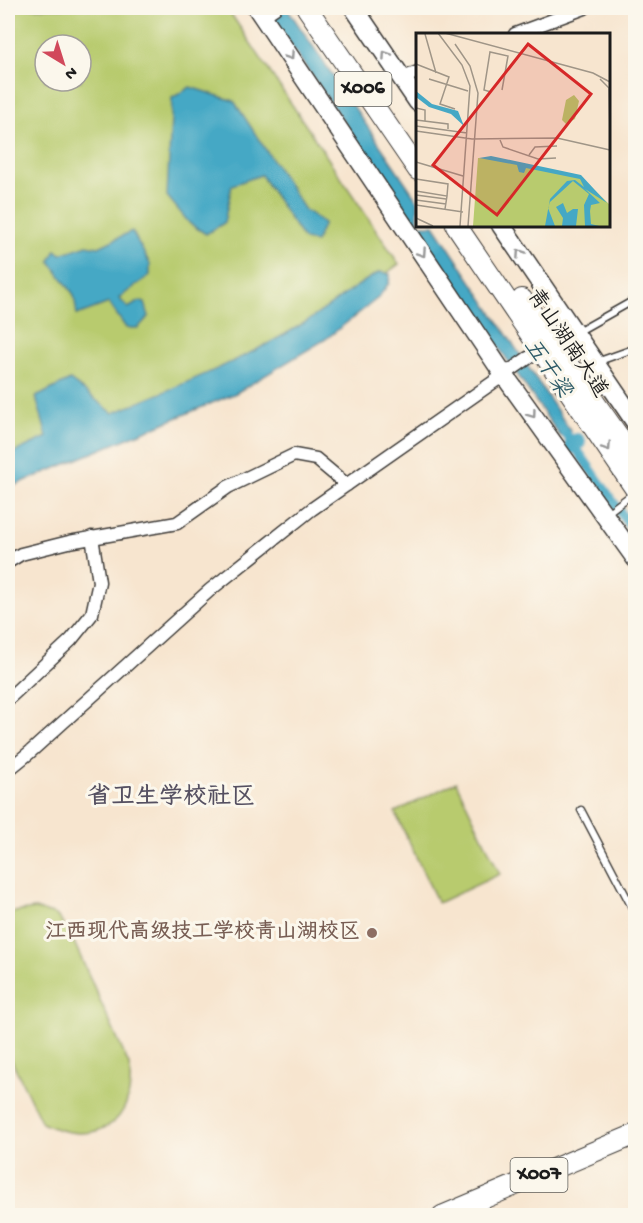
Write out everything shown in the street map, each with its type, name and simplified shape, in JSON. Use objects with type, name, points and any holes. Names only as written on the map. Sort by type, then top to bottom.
[{"type":"main road","name":"X006","points":[[307,8],[416,167]]},
{"type":"main road","name":"X006","points":[[323,8],[416,143]]},
{"type":"main road","points":[[354,8],[410,75],[416,95]]},
{"type":"main road","points":[[265,11],[506,374],[636,559]]},
{"type":"main road","name":"青山湖南大道","points":[[457,226],[633,493]]},
{"type":"main road","name":"青山湖南大道","points":[[473,226],[541,352],[573,371],[636,461]]},
{"type":"main road","points":[[502,226],[636,423]]},
{"type":"main road","name":"X007","points":[[442,1215],[636,1134]]},
{"type":"main road","points":[[477,1215],[636,1148]]},
{"type":"street","points":[[518,33],[585,8]]},
{"type":"street","points":[[8,770],[210,590],[347,485],[541,352]]},
{"type":"street","points":[[8,562],[21,554],[92,537],[177,523],[228,487],[294,455],[316,459],[347,485]]},
{"type":"street","points":[[8,699],[71,640],[92,614],[99,582],[92,537]]},
{"type":"lane","points":[[541,352],[636,299]]},
{"type":"lane","points":[[573,371],[636,348]]},
{"type":"lane","points":[[605,514],[633,493]]},
{"type":"lane","points":[[581,810],[636,915]]},
{"type":"green space","points":[[8,8],[227,8],[399,264],[242,379],[8,472]]},
{"type":"green space","points":[[456,782],[500,874],[438,903],[395,812]]},
{"type":"green space","points":[[35,909],[56,915],[69,931],[129,1065],[130,1086],[126,1103],[119,1116],[108,1126],[94,1131],[78,1133],[42,1123],[8,1053],[8,913]]},
{"type":"water","points":[[265,8],[287,8],[416,198],[416,226],[435,226],[570,430],[571,442],[559,435]]},
{"type":"water","points":[[190,87],[234,101],[305,210],[324,223],[316,242],[304,240],[261,175],[232,185],[224,223],[206,234],[190,224],[167,196],[172,98]]},
{"type":"water","points":[[132,231],[150,264],[150,275],[119,298],[128,308],[140,301],[145,303],[149,316],[138,328],[126,328],[109,303],[77,315],[74,295],[50,261],[56,250],[61,254],[87,245],[99,247]]},
{"type":"water","points":[[380,272],[390,274],[389,283],[378,298],[326,339],[236,393],[8,488],[8,455],[47,437],[36,397],[70,380],[113,413],[258,349],[304,323]]},
{"type":"waterway","name":"五干梁","points":[[564,431],[636,535]]},
{"type":"waterway","name":"五干梁","points":[[573,445],[577,442]]},
{"type":"place","name":"江西现代高级技工学校青山湖校区","points":[[372,933]]},
{"type":"district","name":"省卫生学校社区","points":[[171,798]]}]
